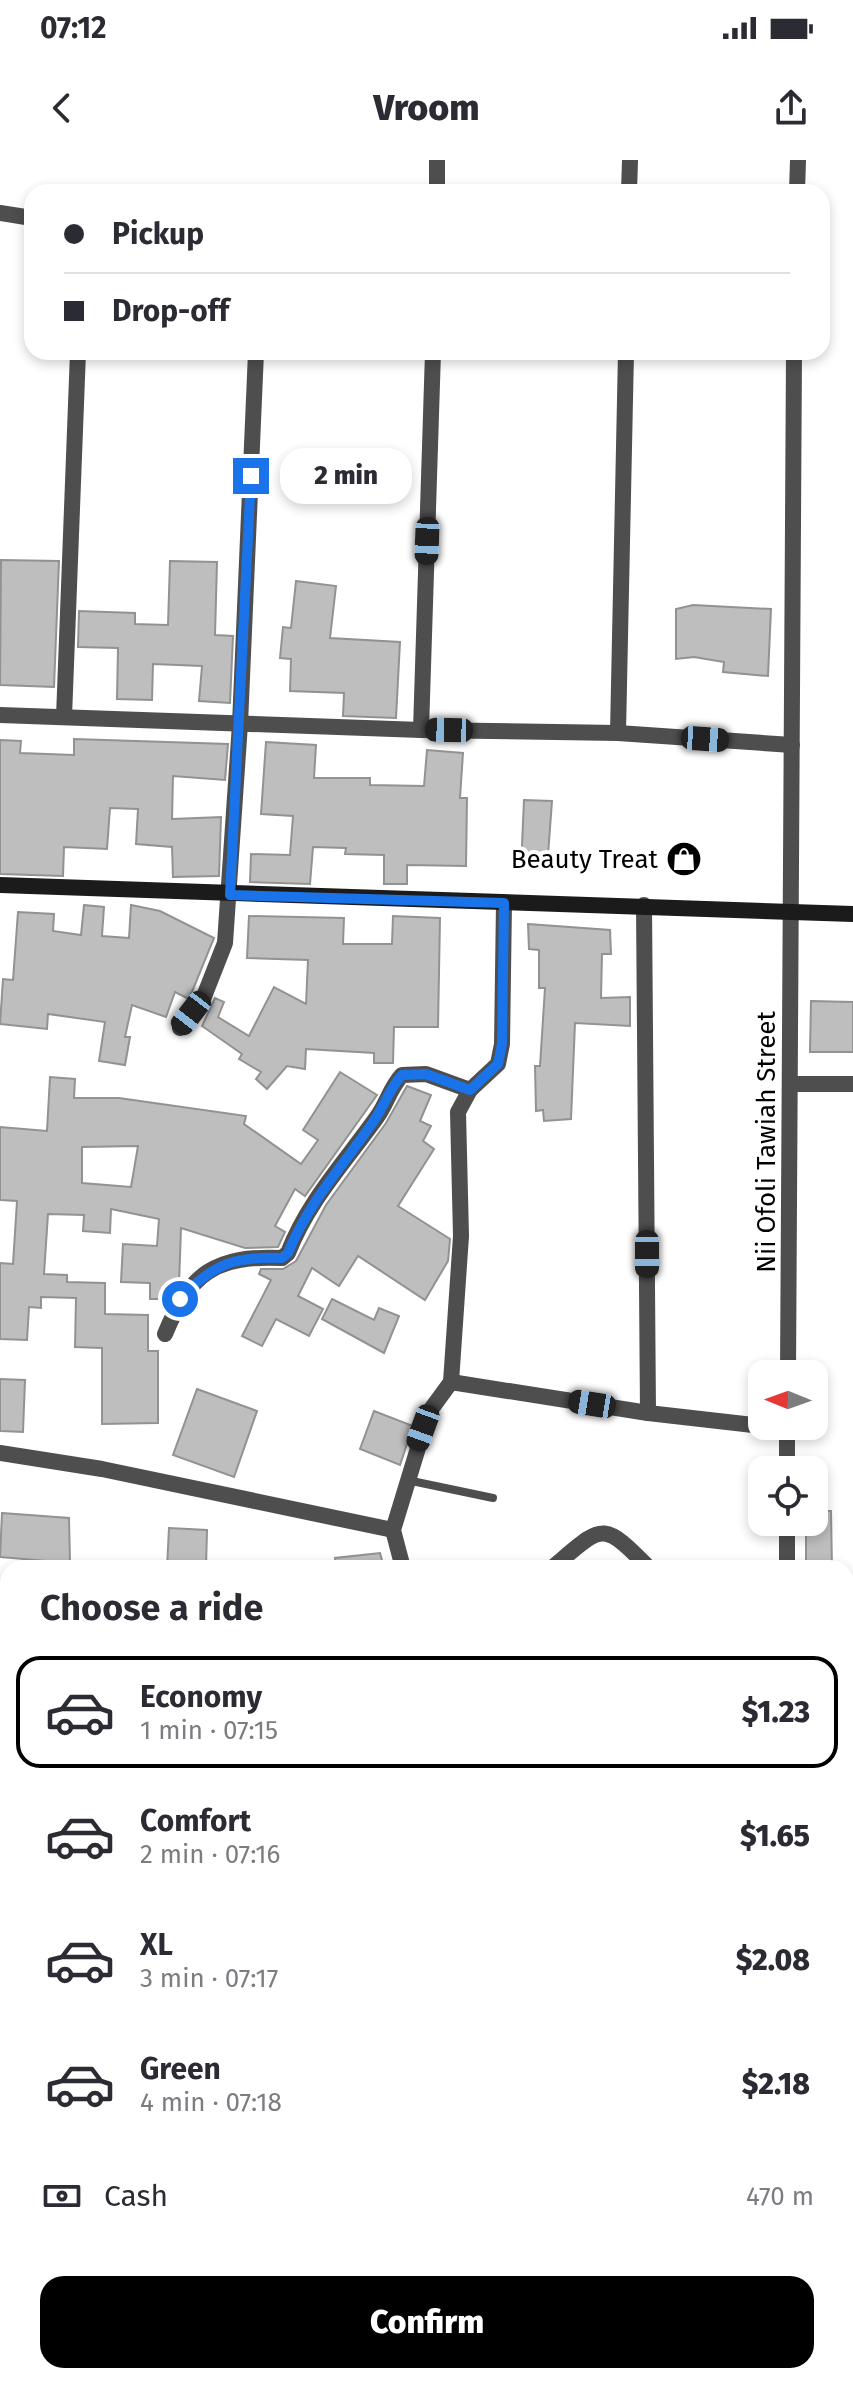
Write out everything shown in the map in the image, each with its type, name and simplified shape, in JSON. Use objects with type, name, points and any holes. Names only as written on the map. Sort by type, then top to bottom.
[{"type":"street","points":[[437,160],[437,184]]},
{"type":"street","points":[[629,184],[630,160]]},
{"type":"street","points":[[797,184],[798,160]]},
{"type":"street","points":[[0,213],[24,217]]},
{"type":"street","points":[[64,717],[78,360]]},
{"type":"street","points":[[180,1028],[203,999],[225,943],[240,724],[256,360]]},
{"type":"street","points":[[421,730],[433,360]]},
{"type":"street","points":[[618,733],[626,360]]},
{"type":"street","name":"Nii Ofoli Tawiah Street","points":[[788,1360],[794,360]]},
{"type":"street","points":[[0,715],[421,730],[618,733],[792,745]]},
{"type":"street","points":[[0,885],[853,914]]},
{"type":"street","points":[[401,1560],[393,1530],[406,1480],[429,1412],[451,1382],[461,1236],[458,1112],[470,1090],[498,1064],[502,1044],[504,903]]},
{"type":"street","points":[[644,905],[648,1413]]},
{"type":"street","points":[[165,1334],[180,1299],[204,1273],[243,1257],[282,1258],[288,1253],[322,1190],[382,1111],[392,1086],[402,1075],[426,1074],[470,1090]]},
{"type":"street","points":[[791,1084],[853,1084]]},
{"type":"street","points":[[451,1382],[648,1413],[748,1424]]},
{"type":"street","points":[[0,1453],[102,1469],[393,1530]]},
{"type":"street","points":[[561,1560],[598,1532],[618,1536],[641,1560]]},
{"type":"street","points":[[787,1536],[787,1560]]},
{"type":"lane","points":[[406,1480],[493,1498]]},
{"type":"building","points":[[1,560],[59,561],[54,687],[0,685]]},
{"type":"building","points":[[170,561],[217,562],[215,635],[233,636],[230,703],[199,701],[202,666],[153,664],[152,700],[117,699],[118,648],[78,647],[79,611],[135,613],[135,624],[168,625]]},
{"type":"building","points":[[296,581],[336,586],[330,638],[400,642],[396,718],[343,716],[344,693],[290,691],[291,659],[280,658],[283,627],[291,628]]},
{"type":"building","points":[[693,605],[771,609],[768,676],[723,672],[724,662],[694,657],[676,659],[676,609]]},
{"type":"building","points":[[74,739],[228,744],[225,780],[173,776],[172,819],[221,817],[219,876],[173,877],[172,847],[136,844],[138,809],[110,808],[107,849],[64,847],[63,876],[0,874],[0,740],[21,741],[20,753],[74,755]]},
{"type":"building","points":[[266,742],[316,745],[314,778],[370,778],[370,785],[424,786],[427,750],[463,753],[460,798],[467,798],[466,866],[407,865],[407,884],[384,884],[384,855],[345,854],[346,848],[313,847],[310,884],[250,882],[251,854],[290,855],[293,816],[261,814]]},
{"type":"building","points":[[524,800],[552,801],[547,869],[521,868]]},
{"type":"building","points":[[84,905],[104,907],[102,936],[129,938],[131,905],[160,911],[214,938],[189,999],[175,992],[166,1017],[132,1005],[125,1037],[130,1037],[125,1065],[99,1061],[105,1022],[48,1014],[47,1029],[0,1024],[3,979],[13,980],[18,912],[54,914],[53,931],[81,935]]},
{"type":"building","points":[[249,916],[344,918],[343,944],[392,944],[393,916],[440,918],[438,1027],[394,1027],[393,1063],[374,1063],[374,1053],[306,1049],[305,1069],[287,1066],[267,1089],[256,1079],[261,1072],[239,1059],[242,1054],[202,1026],[215,998],[224,1002],[218,1017],[249,1036],[274,987],[306,1004],[308,960],[247,958]]},
{"type":"building","points":[[528,924],[610,930],[611,954],[602,954],[601,998],[630,997],[630,1026],[575,1023],[571,1119],[544,1121],[543,1110],[536,1111],[535,1066],[540,1066],[545,988],[539,988],[539,950],[529,949]]},
{"type":"building","points":[[811,1001],[853,1002],[853,1052],[810,1052]]},
{"type":"building","points":[[340,1072],[377,1095],[305,1196],[295,1189],[275,1226],[285,1232],[278,1247],[245,1248],[181,1228],[179,1285],[170,1299],[150,1299],[150,1283],[121,1282],[123,1244],[157,1246],[159,1219],[111,1209],[110,1233],[83,1231],[84,1215],[48,1214],[44,1274],[67,1275],[67,1282],[105,1283],[105,1314],[148,1315],[148,1351],[158,1351],[158,1423],[102,1424],[102,1348],[75,1347],[76,1298],[41,1297],[41,1308],[29,1307],[27,1340],[0,1339],[0,1263],[13,1264],[17,1201],[0,1200],[0,1127],[47,1131],[50,1077],[75,1079],[74,1098],[119,1098],[246,1116],[244,1124],[301,1164],[318,1140],[303,1130]],"holes":[[[138,1146],[131,1187],[82,1183],[82,1147]]]},
{"type":"building","points":[[407,1086],[431,1095],[420,1121],[431,1126],[423,1141],[434,1149],[398,1206],[450,1239],[448,1261],[425,1300],[358,1256],[339,1286],[312,1268],[298,1296],[323,1309],[309,1336],[276,1319],[262,1346],[242,1336],[271,1280],[259,1274],[261,1269],[283,1269],[296,1261],[326,1205],[386,1123]]},
{"type":"building","points":[[332,1299],[374,1320],[379,1308],[399,1316],[384,1353],[322,1319]]},
{"type":"building","points":[[0,1379],[25,1380],[23,1432],[0,1431]]},
{"type":"building","points":[[197,1389],[257,1411],[234,1477],[173,1455]]},
{"type":"building","points":[[374,1411],[413,1426],[400,1465],[360,1449]]},
{"type":"building","points":[[828,1511],[831,1511],[832,1560],[806,1560],[806,1536],[828,1536]]},
{"type":"building","points":[[2,1513],[69,1518],[70,1560],[0,1557]]},
{"type":"building","points":[[169,1528],[207,1530],[206,1560],[167,1560]]},
{"type":"building","points":[[380,1553],[382,1560],[335,1560]]},
{"type":"place","name":"Beauty Treat","points":[[684,859]]},
{"type":"route","points":[[180,1299],[204,1273],[243,1257],[282,1258],[288,1253],[318,1195],[382,1111],[392,1086],[402,1075],[426,1074],[470,1090],[498,1064],[502,1044],[504,903],[230,895],[251,476]]}]
